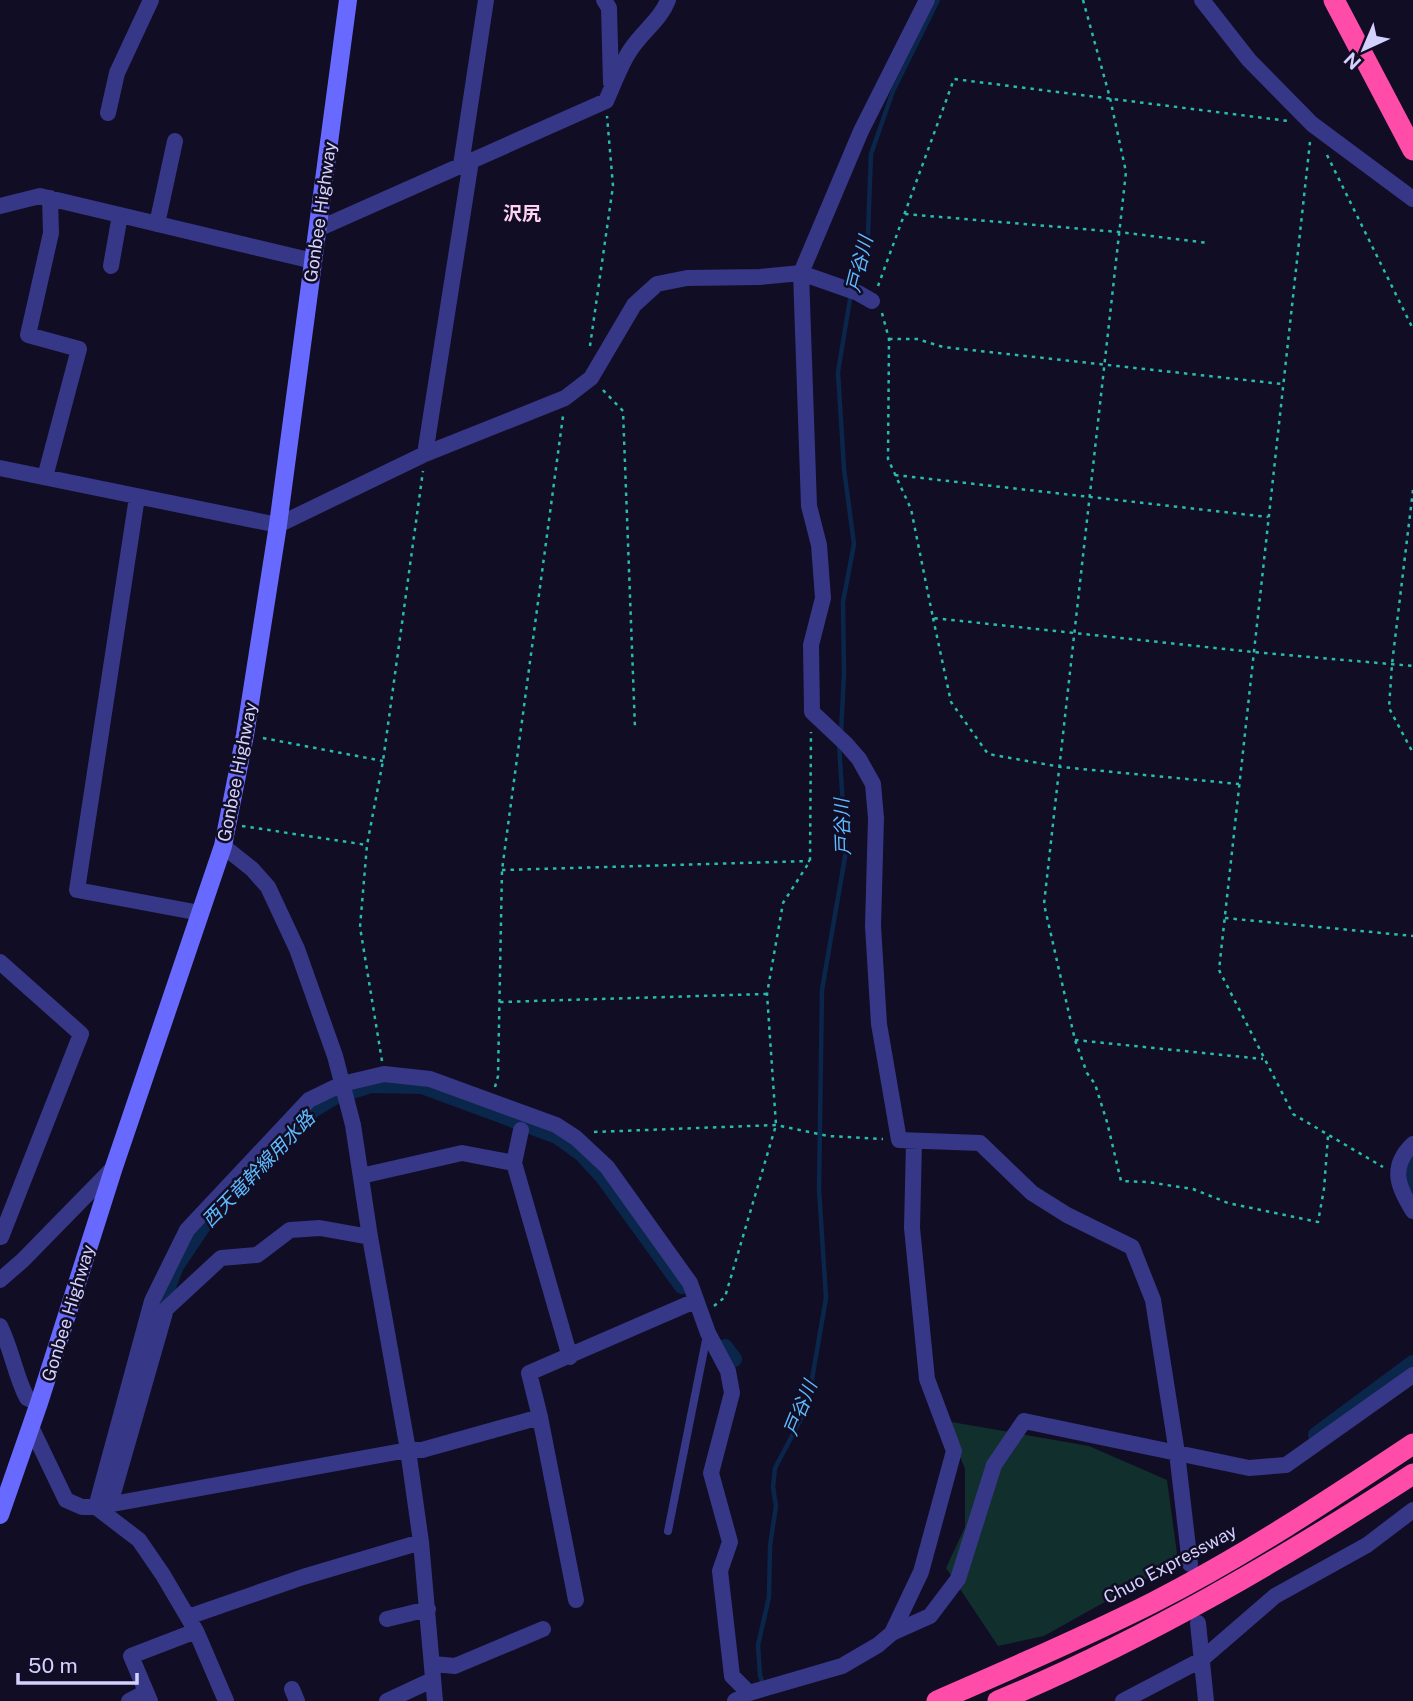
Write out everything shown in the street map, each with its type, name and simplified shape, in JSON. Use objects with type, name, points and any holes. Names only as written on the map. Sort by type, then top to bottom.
[{"type":"highway","points":[[1335,0],[1413,150]]},
{"type":"highway","name":"Chuo Expressway","points":[[937,1701],[1036,1658],[1155,1601],[1273,1535],[1413,1444]]},
{"type":"highway","points":[[998,1701],[1044,1682],[1162,1623],[1280,1557],[1413,1474]]},
{"type":"street","points":[[108,113],[117,73],[151,0]]},
{"type":"street","name":"Gonbee Highway","points":[[0,1516],[223,846],[246,735],[278,525],[348,0]]},
{"type":"street","points":[[425,454],[486,0]]},
{"type":"street","points":[[604,0],[609,8],[608,95]]},
{"type":"street","points":[[318,229],[466,163],[608,95],[628,53],[645,29],[663,14],[668,0]]},
{"type":"street","points":[[892,1633],[921,1572],[954,1451],[927,1379],[906,1141],[879,1024],[873,926],[876,818],[873,784],[859,759],[841,738],[812,712],[811,645],[823,598],[819,545],[809,506],[801,273],[861,131],[927,0]]},
{"type":"street","points":[[1202,0],[1249,61],[1312,124],[1413,200]]},
{"type":"street","points":[[157,223],[175,141]]},
{"type":"street","points":[[0,206],[40,196],[313,261]]},
{"type":"street","points":[[45,477],[79,349],[28,335],[51,233],[50,198]]},
{"type":"street","points":[[111,265],[120,215]]},
{"type":"street","points":[[0,468],[278,525],[425,454],[565,398],[591,378],[634,305],[657,284],[687,278],[760,277],[801,273],[865,297]]},
{"type":"street","points":[[137,497],[77,890],[200,913]]},
{"type":"street","points":[[223,846],[252,869],[268,887],[297,949],[335,1056],[353,1125],[408,1450],[421,1542],[435,1701]]},
{"type":"street","points":[[0,962],[81,1034],[0,1236],[0,1246]]},
{"type":"street","points":[[103,1505],[152,1301],[187,1230],[309,1101],[342,1084],[384,1074],[430,1079],[556,1125],[576,1138],[607,1167],[690,1283],[708,1333],[728,1371],[732,1393],[711,1473],[730,1542],[720,1571],[732,1676],[746,1695],[842,1665],[892,1633],[930,1616],[958,1579],[994,1465],[1024,1421],[1249,1468],[1286,1465],[1413,1375]]},
{"type":"street","points":[[521,1130],[514,1164],[570,1357]]},
{"type":"street","points":[[906,1141],[980,1143],[1032,1193],[1067,1215],[1132,1247],[1153,1300],[1177,1453],[1190,1564]]},
{"type":"street","points":[[1413,1144],[1400,1160],[1398,1175],[1399,1189],[1413,1211]]},
{"type":"street","points":[[361,1176],[462,1153],[514,1164]]},
{"type":"street","points":[[0,1280],[114,1167]]},
{"type":"street","points":[[103,1505],[166,1309],[221,1258],[257,1255],[290,1230],[320,1228],[370,1237]]},
{"type":"street","points":[[576,1600],[529,1373],[695,1301]]},
{"type":"street","points":[[0,1326],[10,1347],[21,1387],[27,1398],[39,1403]]},
{"type":"street","points":[[31,1427],[66,1500],[82,1507],[408,1450],[422,1450],[540,1417]]},
{"type":"street","points":[[103,1505],[139,1540],[163,1575],[192,1624],[226,1701]]},
{"type":"street","points":[[1123,1701],[1200,1660],[1275,1596],[1367,1545],[1413,1510]]},
{"type":"street","points":[[129,1701],[148,1696],[131,1656],[192,1624],[303,1577],[421,1542]]},
{"type":"street","points":[[387,1619],[428,1609]]},
{"type":"street","points":[[1198,1623],[1206,1701]]},
{"type":"street","points":[[387,1701],[433,1672],[455,1666],[543,1629]]},
{"type":"lane","points":[[668,1531],[708,1333]]},
{"type":"path","points":[[1083,0],[1110,98],[1126,172],[1044,904],[1075,1040],[1087,1073],[1095,1084],[1121,1181],[1193,1189],[1228,1203],[1318,1222],[1324,1189],[1328,1136]]},
{"type":"path","points":[[1239,784],[1061,767],[988,754],[951,702],[911,509],[888,459],[889,339],[884,315],[865,297],[905,214],[954,79],[1312,124]]},
{"type":"path","points":[[590,350],[613,186],[608,95]]},
{"type":"path","points":[[1312,124],[1413,329]]},
{"type":"path","points":[[1312,124],[1219,970],[1293,1114],[1398,1175]]},
{"type":"path","points":[[905,214],[1119,232],[1208,243]]},
{"type":"path","points":[[889,339],[917,339],[943,347],[1283,384]]},
{"type":"path","points":[[591,378],[623,411],[635,728]]},
{"type":"path","points":[[490,1100],[498,1076],[502,870],[565,398]]},
{"type":"path","points":[[384,1074],[360,928],[367,845],[383,761],[425,454]]},
{"type":"path","points":[[895,475],[1269,517]]},
{"type":"path","points":[[1413,490],[1389,708],[1413,753]]},
{"type":"path","points":[[933,618],[1413,666]]},
{"type":"path","points":[[708,1333],[713,1307],[725,1297],[776,1125],[767,994],[783,903],[810,861],[812,712]]},
{"type":"path","points":[[246,735],[383,761]]},
{"type":"path","points":[[227,824],[367,845]]},
{"type":"path","points":[[502,870],[810,861]]},
{"type":"path","points":[[1224,918],[1413,936]]},
{"type":"path","points":[[500,1002],[767,994]]},
{"type":"path","points":[[1075,1040],[1263,1059]]},
{"type":"path","points":[[556,1125],[596,1132],[776,1125],[828,1136],[906,1141]]},
{"type":"green space","points":[[946,1421],[1089,1446],[1167,1480],[1178,1561],[1044,1636],[998,1646],[946,1568],[965,1527],[965,1469]]},
{"type":"waterway","name":"戸谷川","points":[[841,733],[843,602],[854,544],[844,469],[838,372],[853,281],[868,234],[871,154],[893,91],[938,0]]},
{"type":"waterway","name":"戸谷川","points":[[763,1684],[758,1645],[769,1597],[770,1546],[776,1506],[773,1487],[775,1468],[802,1417],[811,1385],[826,1298],[819,1189],[822,990],[846,851],[839,745]]},
{"type":"waterway","name":"西天竜幹線用水路","points":[[270,1152],[313,1110],[336,1096],[371,1085],[422,1086],[557,1136],[582,1154],[603,1177],[682,1286]]},
{"type":"waterway","name":"西天竜幹線用水路","points":[[1413,1156],[1408,1181],[1413,1197]]},
{"type":"waterway","name":"西天竜幹線用水路","points":[[154,1323],[176,1266],[211,1214]]},
{"type":"waterway","name":"西天竜幹線用水路","points":[[725,1347],[734,1359]]},
{"type":"waterway","name":"西天竜幹線用水路","points":[[1316,1435],[1413,1363]]},
{"type":"district","name":"沢尻","points":[[522,213]]}]
